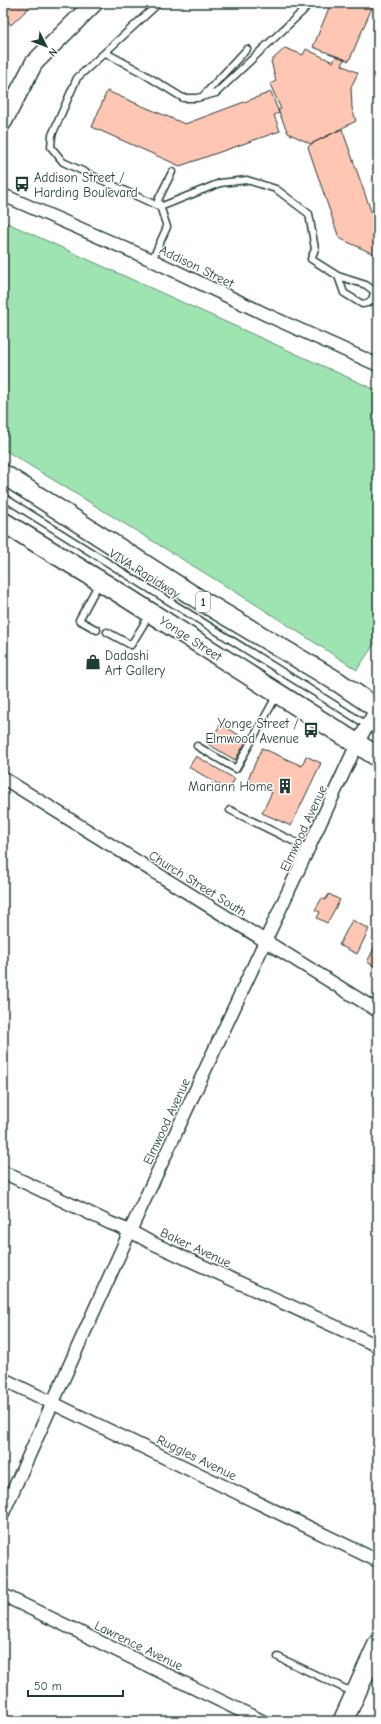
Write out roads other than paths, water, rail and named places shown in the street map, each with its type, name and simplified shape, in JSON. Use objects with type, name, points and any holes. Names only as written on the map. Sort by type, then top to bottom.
[{"type":"main road","name":"1","points":[[3,474],[192,595],[378,707]]},
{"type":"main road","name":"Yonge Street","points":[[3,522],[151,612],[378,757]]},
{"type":"main road","points":[[342,1721],[378,1644]]},
{"type":"street","points":[[3,122],[34,63],[94,3]]},
{"type":"street","name":"Addison Street","points":[[3,195],[152,260],[267,315],[378,364]]},
{"type":"street","name":"Elmwood Avenue","points":[[3,1512],[130,1231],[358,744],[378,707]]},
{"type":"street","name":"Church Street South","points":[[3,778],[378,1011]]},
{"type":"street","name":"Baker Avenue","points":[[3,1172],[130,1231],[150,1242],[378,1346]]},
{"type":"street","name":"Ruggles Avenue","points":[[3,1379],[54,1402],[378,1561]]},
{"type":"street","name":"Lawrence Avenue","points":[[3,1595],[262,1721]]},
{"type":"lane","points":[[159,3],[77,78],[52,134],[51,147],[63,162],[160,207],[220,183],[246,180],[276,189],[309,214],[316,249],[311,258],[338,276],[366,285],[374,291],[373,298],[369,303],[362,304],[344,293],[338,276]]},
{"type":"lane","points":[[106,52],[139,70],[183,98],[202,97],[216,93],[303,11],[309,3]]},
{"type":"lane","points":[[202,97],[247,49]]},
{"type":"lane","points":[[152,260],[167,226],[158,200],[172,172]]},
{"type":"lane","name":"VIVA Rapidway","points":[[3,497],[378,732]]},
{"type":"lane","points":[[97,630],[79,620],[100,581]]},
{"type":"lane","points":[[107,632],[131,645],[151,612]]},
{"type":"lane","points":[[198,746],[236,769],[278,693]]},
{"type":"lane","points":[[230,810],[309,849]]},
{"type":"lane","points":[[278,1657],[355,1693]]},
{"type":"place","name":"Addison Street / Harding Boulevard","points":[[22,184]]},
{"type":"place","name":"Dadashi Art Gallery","points":[[93,662]]},
{"type":"place","name":"Yonge Street / Elmwood Avenue","points":[[311,730]]},
{"type":"place","name":"Mariann Home","points":[[285,786]]}]
